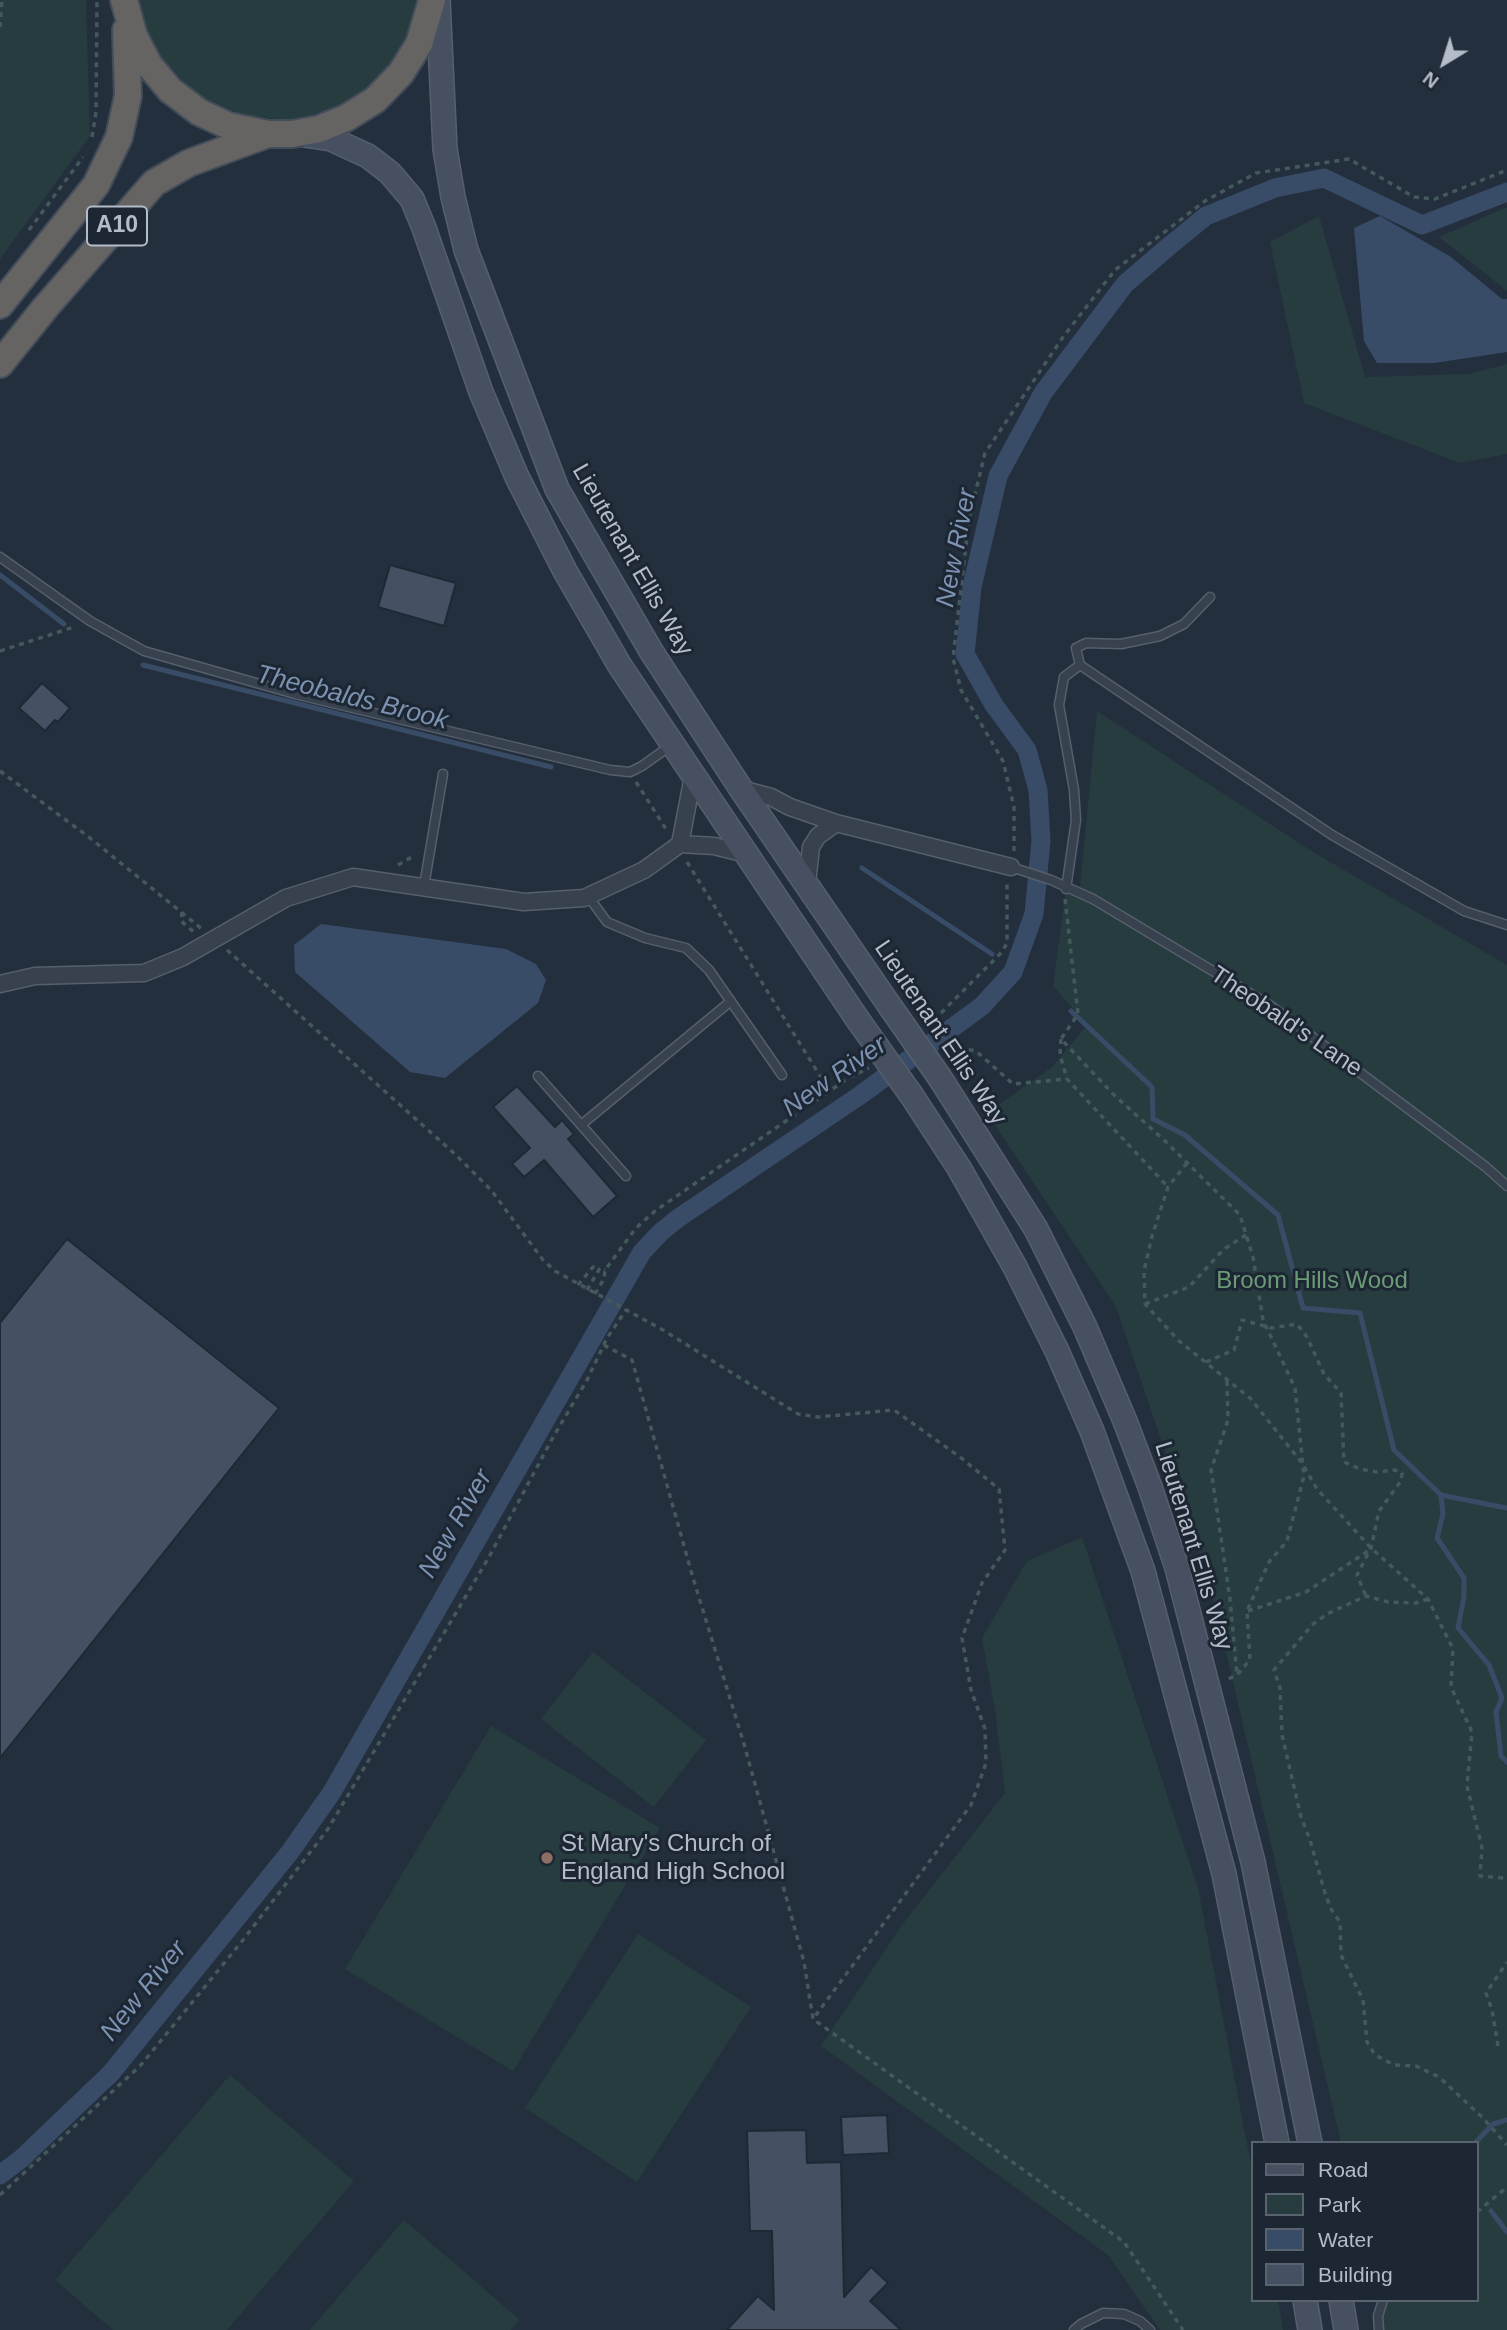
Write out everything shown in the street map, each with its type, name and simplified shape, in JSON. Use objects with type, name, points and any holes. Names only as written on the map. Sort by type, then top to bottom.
[{"type":"highway","points":[[124,0],[134,36],[149,65],[170,90],[199,112],[229,126],[280,134],[319,129],[346,118],[375,100],[401,73],[419,44],[432,0]]},
{"type":"highway","name":"A10","points":[[0,305],[96,185],[119,137],[128,96],[124,0]]},
{"type":"highway","name":"A10","points":[[0,364],[154,183],[189,163],[280,134]]},
{"type":"main road","name":"Lieutenant Ellis Way","points":[[438,0],[445,149],[453,197],[466,250],[557,489],[651,652],[741,789],[940,1077],[1036,1229],[1085,1327],[1125,1421],[1177,1568],[1253,1862],[1310,2141]]},
{"type":"main road","points":[[280,134],[331,139],[368,156],[390,173],[412,199],[481,392],[517,477],[572,583],[620,666],[959,1168],[1016,1267],[1092,1431],[1143,1572],[1224,1874],[1277,2141]]},
{"type":"main road","points":[[1305,2302],[1310,2330]]},
{"type":"main road","points":[[1341,2302],[1346,2330]]},
{"type":"street","points":[[678,845],[693,776]]},
{"type":"street","points":[[741,789],[771,797],[790,807],[836,823],[1016,864]]},
{"type":"street","points":[[807,883],[811,846],[818,836],[836,823]]},
{"type":"street","points":[[0,984],[35,976],[144,973],[183,957],[286,898],[353,877],[524,902],[588,896],[644,870],[678,845],[714,846],[746,855]]},
{"type":"lane","points":[[0,557],[90,621],[144,651],[283,690],[610,770],[630,772],[672,744]]},
{"type":"lane","points":[[1210,597],[1184,624],[1160,636],[1121,644],[1086,643],[1076,648],[1080,665],[1332,835],[1464,911],[1507,925]]},
{"type":"lane","points":[[1066,888],[1076,820],[1074,790],[1059,705],[1064,677],[1080,665]]},
{"type":"lane","points":[[424,886],[443,774]]},
{"type":"lane","name":"Theobald's Lane","points":[[1016,864],[1093,899],[1271,1006],[1486,1167],[1507,1186]]},
{"type":"lane","points":[[588,896],[607,922],[645,937],[686,948],[709,970],[782,1074]]},
{"type":"lane","points":[[581,1125],[731,1001]]},
{"type":"lane","points":[[538,1076],[626,1175]]},
{"type":"lane","points":[[1379,2330],[1378,2316],[1382,2302]]},
{"type":"lane","points":[[1074,2330],[1081,2323],[1103,2313],[1124,2314],[1140,2321],[1150,2330]]},
{"type":"path","points":[[0,27],[2,0]]},
{"type":"path","points":[[89,145],[96,112],[97,0]]},
{"type":"path","points":[[25,235],[84,157]]},
{"type":"path","points":[[1016,864],[1014,807],[1003,761],[961,691],[953,658],[969,519],[985,453],[1063,337],[1115,270],[1205,201],[1255,173],[1349,159],[1414,197],[1434,199],[1507,170]]},
{"type":"path","points":[[0,651],[90,621]]},
{"type":"path","points":[[0,771],[56,812],[205,932]]},
{"type":"path","points":[[630,772],[830,1092]]},
{"type":"path","points":[[1066,888],[1064,905],[1078,1014],[1060,1039],[1060,1055],[1067,1079],[1168,1187]]},
{"type":"path","points":[[934,1020],[1002,952],[1007,943],[1008,906],[1005,892]]},
{"type":"path","points":[[182,912],[181,921],[198,936]]},
{"type":"path","points":[[231,953],[456,1155],[491,1190],[543,1260],[555,1271],[663,1330],[798,1414],[818,1417],[894,1410],[960,1457],[999,1489],[1005,1550],[982,1583],[961,1637],[971,1690],[985,1728],[986,1762],[971,1805],[813,2019]]},
{"type":"path","points":[[1060,1039],[1113,1094],[1240,1215],[1266,1326],[1295,1388],[1304,1476],[1287,1541],[1269,1562],[1247,1612],[1250,1660],[1237,1675],[1208,1689]]},
{"type":"path","points":[[949,1046],[976,1051],[1013,1084],[1067,1079]]},
{"type":"path","points":[[595,1294],[604,1279],[605,1270],[636,1228],[655,1211],[850,1077],[874,1066]]},
{"type":"path","points":[[1187,1163],[1168,1187],[1152,1236],[1144,1271],[1145,1304],[1179,1341],[1250,1398],[1303,1462],[1317,1489],[1370,1549],[1428,1599],[1453,1649],[1451,1687],[1472,1732],[1467,1786],[1482,1848],[1480,1876],[1504,1878],[1507,1881]]},
{"type":"path","points":[[1145,1304],[1189,1287],[1224,1248],[1246,1235]]},
{"type":"path","points":[[578,1285],[593,1267],[605,1270]]},
{"type":"path","points":[[587,1290],[600,1268]]},
{"type":"path","points":[[0,2195],[141,2065],[243,1940],[328,1829],[489,1557],[604,1345],[626,1310]]},
{"type":"path","points":[[1205,1362],[1234,1350],[1242,1320],[1272,1328],[1297,1324],[1307,1337],[1324,1374],[1341,1393],[1344,1462],[1360,1469],[1377,1472],[1395,1470],[1402,1473],[1401,1481],[1378,1511],[1370,1549],[1357,1575],[1366,1596]]},
{"type":"path","points":[[604,1345],[632,1360],[744,1744],[804,1962],[813,2019],[1124,2242],[1183,2330]]},
{"type":"path","points":[[1227,1380],[1228,1420],[1211,1470],[1230,1599],[1237,1675]]},
{"type":"path","points":[[1247,1612],[1306,1592],[1370,1549]]},
{"type":"path","points":[[1428,1599],[1416,1603],[1388,1602],[1366,1596],[1327,1614],[1312,1625],[1274,1670],[1280,1688],[1282,1735],[1301,1817],[1325,1893],[1340,1922],[1341,1955],[1363,2000],[1367,2042],[1374,2055],[1394,2065],[1416,2066],[1439,2077],[1482,2117],[1507,2145]]},
{"type":"path","points":[[1498,2046],[1486,1993],[1507,1962]]},
{"type":"path","points":[[1479,2210],[1507,2187]]},
{"type":"green space","points":[[0,0],[86,0],[90,136],[0,259]]},
{"type":"green space","points":[[139,0],[422,0],[415,28],[395,64],[366,93],[330,112],[290,120],[249,117],[210,102],[193,91],[165,62],[154,45]]},
{"type":"green space","points":[[1507,207],[1507,291],[1439,237]]},
{"type":"green space","points":[[1319,216],[1365,377],[1469,374],[1507,364],[1507,454],[1460,463],[1304,403],[1270,242]]},
{"type":"green space","name":"Broom Hills Wood","points":[[1097,711],[1313,852],[1507,965],[1507,2330],[1384,2330],[1377,2302],[1479,2302],[1479,2141],[1341,2141],[1210,1584],[1116,1307],[987,1113],[1052,1067],[1087,1025],[1053,986],[1066,889],[1080,887]]},
{"type":"green space","points":[[1082,1537],[1198,1888],[1252,2170],[1252,2302],[1278,2302],[1283,2330],[1160,2330],[1108,2255],[821,2046],[902,1925],[1005,1793],[995,1710],[982,1638],[1027,1561]]},
{"type":"green space","points":[[593,1652],[706,1740],[654,1807],[541,1719]]},
{"type":"green space","points":[[491,1726],[660,1828],[513,2071],[345,1969]]},
{"type":"green space","points":[[638,1934],[751,2007],[637,2182],[525,2108]]},
{"type":"green space","points":[[230,2075],[354,2181],[227,2330],[113,2330],[55,2280]]},
{"type":"green space","points":[[404,2220],[520,2320],[511,2330],[310,2330]]},
{"type":"water","points":[[1380,216],[1451,257],[1502,299],[1507,299],[1507,352],[1434,363],[1377,363],[1364,341],[1354,228]]},
{"type":"water","points":[[321,924],[506,949],[536,964],[546,980],[538,1003],[445,1078],[410,1072],[295,972],[294,945]]},
{"type":"building","points":[[390,565],[456,583],[444,626],[378,607]]},
{"type":"building","points":[[42,683],[70,708],[58,722],[55,720],[45,731],[19,708]]},
{"type":"building","points":[[517,1086],[555,1127],[562,1120],[574,1134],[568,1139],[617,1196],[593,1217],[544,1160],[524,1177],[512,1164],[530,1148],[493,1107]]},
{"type":"building","points":[[67,1239],[279,1408],[0,1758],[0,1323]]},
{"type":"building","points":[[887,2115],[889,2153],[843,2155],[841,2117]]},
{"type":"building","points":[[806,2130],[807,2163],[841,2162],[844,2297],[871,2267],[888,2283],[870,2301],[901,2330],[727,2330],[758,2296],[774,2310],[772,2231],[750,2231],[747,2131]]},
{"type":"waterway","name":"New River","points":[[0,2175],[21,2159],[111,2073],[290,1852],[332,1792],[642,1252],[677,1219],[859,1096],[982,1006],[1013,972],[1034,914],[1041,841],[1038,790],[1027,750],[994,705],[965,654],[972,587],[998,476],[1043,393],[1125,284],[1206,216],[1275,188],[1324,178],[1422,225],[1507,192]]},
{"type":"waterway","name":"Theobalds Brook","points":[[0,575],[64,624]]},
{"type":"waterway","name":"Theobalds Brook","points":[[143,665],[551,767]]},
{"type":"waterway","name":"Theobalds Brook","points":[[862,868],[992,954]]},
{"type":"waterway","name":"Theobalds Brook","points":[[1071,1011],[1152,1087],[1153,1119],[1185,1135],[1278,1215],[1303,1308],[1360,1313],[1394,1450],[1441,1495],[1443,1514],[1437,1538],[1464,1578],[1464,1597],[1458,1628],[1489,1665],[1502,1698],[1496,1712],[1501,1756],[1507,1762]]},
{"type":"waterway","points":[[1441,1495],[1507,1508]]},
{"type":"waterway","name":"Theobalds Brook","points":[[1477,2141],[1493,2124],[1507,2120]]},
{"type":"waterway","name":"Theobalds Brook","points":[[1491,2211],[1507,2232]]},
{"type":"place","name":"St Mary's Church of England High School","points":[[547,1858]]}]
